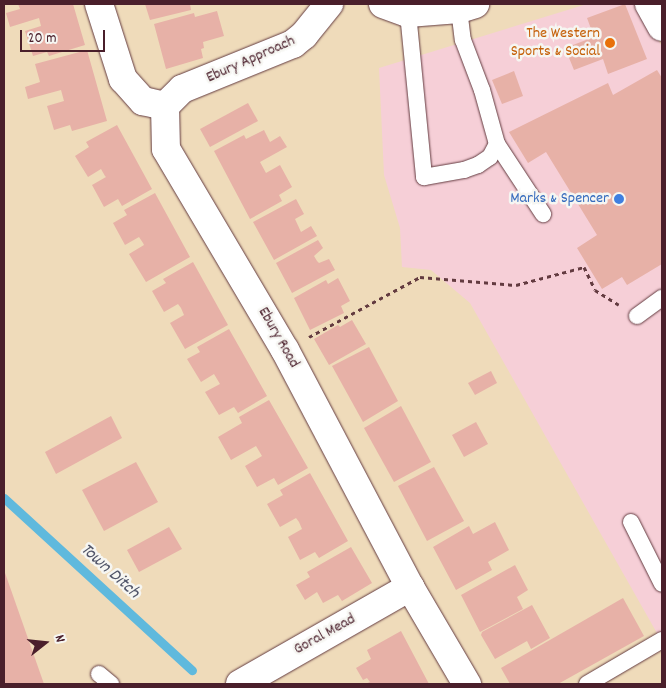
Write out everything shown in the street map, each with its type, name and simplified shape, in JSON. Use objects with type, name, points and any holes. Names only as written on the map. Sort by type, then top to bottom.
[{"type":"street","points":[[99,4],[123,79],[143,101],[165,106]]},
{"type":"street","name":"Ebury Approach","points":[[165,106],[182,89],[293,44],[304,35],[329,4]]},
{"type":"street","points":[[383,4],[408,13],[467,6]]},
{"type":"street","points":[[648,4],[662,28]]},
{"type":"street","name":"Ebury Road","points":[[165,106],[166,149],[285,350],[410,587],[467,684]]},
{"type":"street","name":"Goral Mead","points":[[240,684],[410,587]]},
{"type":"lane","points":[[467,6],[463,40],[482,90],[497,144],[543,214]]},
{"type":"lane","points":[[408,13],[424,176],[464,170],[478,165],[490,156],[497,144]]},
{"type":"lane","points":[[637,316],[662,298]]},
{"type":"lane","points":[[631,522],[656,556],[662,584]]},
{"type":"lane","points":[[587,684],[662,640]]},
{"type":"path","points":[[285,350],[420,277],[516,285],[584,267],[595,290],[637,316]]},
{"type":"shaded area","points":[[587,4],[639,4],[662,47],[662,642],[470,303],[431,270],[402,267],[400,228],[384,175],[379,68]]},
{"type":"building","points":[[18,4],[73,4],[85,45],[49,56],[47,52],[33,56],[25,31],[41,26],[39,18],[10,27],[6,13],[20,9]]},
{"type":"building","points":[[145,4],[190,4],[191,10],[150,20]]},
{"type":"building","name":"The Western Sports & Social","points":[[625,4],[647,59],[608,74],[603,59],[574,70],[565,48],[594,37],[587,18]]},
{"type":"building","points":[[217,11],[224,36],[203,42],[204,48],[201,49],[203,58],[166,69],[154,24],[194,13],[195,17]]},
{"type":"building","points":[[87,50],[107,121],[72,131],[70,125],[54,130],[47,106],[64,101],[61,90],[28,99],[25,87],[40,82],[35,64]]},
{"type":"building","name":"Marks & Spencer","points":[[657,70],[662,78],[662,264],[627,285],[622,277],[602,289],[577,248],[597,235],[546,152],[528,163],[509,132],[608,83],[613,95]]},
{"type":"building","points":[[514,71],[523,96],[502,104],[492,80]]},
{"type":"building","points":[[248,103],[258,121],[210,147],[200,129]]},
{"type":"building","points":[[117,125],[152,189],[122,206],[118,199],[104,207],[92,185],[106,177],[101,169],[88,177],[75,156],[89,147],[86,142]]},
{"type":"building","points":[[264,130],[270,142],[280,136],[287,147],[260,162],[266,173],[280,165],[292,187],[279,195],[282,201],[250,219],[214,151],[244,135],[246,139]]},
{"type":"building","points":[[155,193],[190,257],[146,282],[129,254],[144,245],[143,243],[139,237],[125,245],[113,223],[127,215],[124,210]]},
{"type":"building","points":[[296,199],[304,214],[295,219],[301,232],[311,226],[317,236],[274,260],[253,222]]},
{"type":"building","points":[[318,240],[323,248],[314,256],[319,263],[329,259],[335,270],[292,293],[276,263]]},
{"type":"building","points":[[193,262],[228,325],[185,349],[170,323],[184,315],[181,308],[178,304],[164,312],[152,291],[166,283],[163,279]]},
{"type":"building","points":[[338,278],[350,301],[341,306],[344,313],[310,330],[294,298],[326,280],[328,284]]},
{"type":"building","points":[[352,320],[366,344],[329,365],[314,339],[338,325],[340,327]]},
{"type":"building","points":[[229,329],[267,396],[238,413],[234,407],[219,415],[205,392],[220,384],[214,374],[201,382],[187,359],[200,352],[197,347]]},
{"type":"building","points":[[369,347],[398,401],[363,422],[332,366]]},
{"type":"building","points":[[491,371],[497,383],[475,395],[468,383]]},
{"type":"building","points":[[269,400],[308,468],[278,485],[274,478],[257,487],[245,466],[262,456],[256,446],[231,460],[218,437],[242,423],[239,417]]},
{"type":"building","points":[[401,406],[431,462],[394,482],[364,428]]},
{"type":"building","points":[[111,416],[122,438],[56,474],[45,452]]},
{"type":"building","points":[[476,422],[488,444],[464,457],[452,435]]},
{"type":"building","points":[[136,462],[158,502],[104,531],[82,490]]},
{"type":"building","points":[[434,467],[464,521],[427,541],[398,486]]},
{"type":"building","points":[[310,473],[348,541],[319,558],[315,552],[300,560],[288,537],[302,529],[299,522],[296,518],[280,527],[267,504],[283,495],[280,490]]},
{"type":"building","points":[[495,522],[509,550],[488,562],[492,570],[456,590],[433,547],[469,526],[473,534]]},
{"type":"building","points":[[169,527],[182,549],[139,572],[127,550]]},
{"type":"building","points":[[351,547],[372,583],[342,601],[338,595],[323,603],[317,592],[305,600],[296,585],[310,577],[307,572]]},
{"type":"building","points":[[515,565],[528,590],[517,597],[523,609],[480,632],[461,595]]},
{"type":"building","points":[[4,570],[44,684],[4,684]]},
{"type":"building","points":[[623,598],[644,636],[558,684],[510,684],[501,668]]},
{"type":"building","points":[[532,605],[550,638],[531,649],[527,641],[495,659],[481,635],[482,632]]},
{"type":"building","points":[[401,631],[429,684],[365,684],[370,682],[367,678],[363,680],[356,668],[371,659],[367,650]]},
{"type":"waterway","name":"Town Ditch","points":[[4,498],[192,670]]},
{"type":"place","name":"The Western Sports & Social","points":[[610,43]]},
{"type":"place","name":"Marks & Spencer","points":[[619,199]]}]
